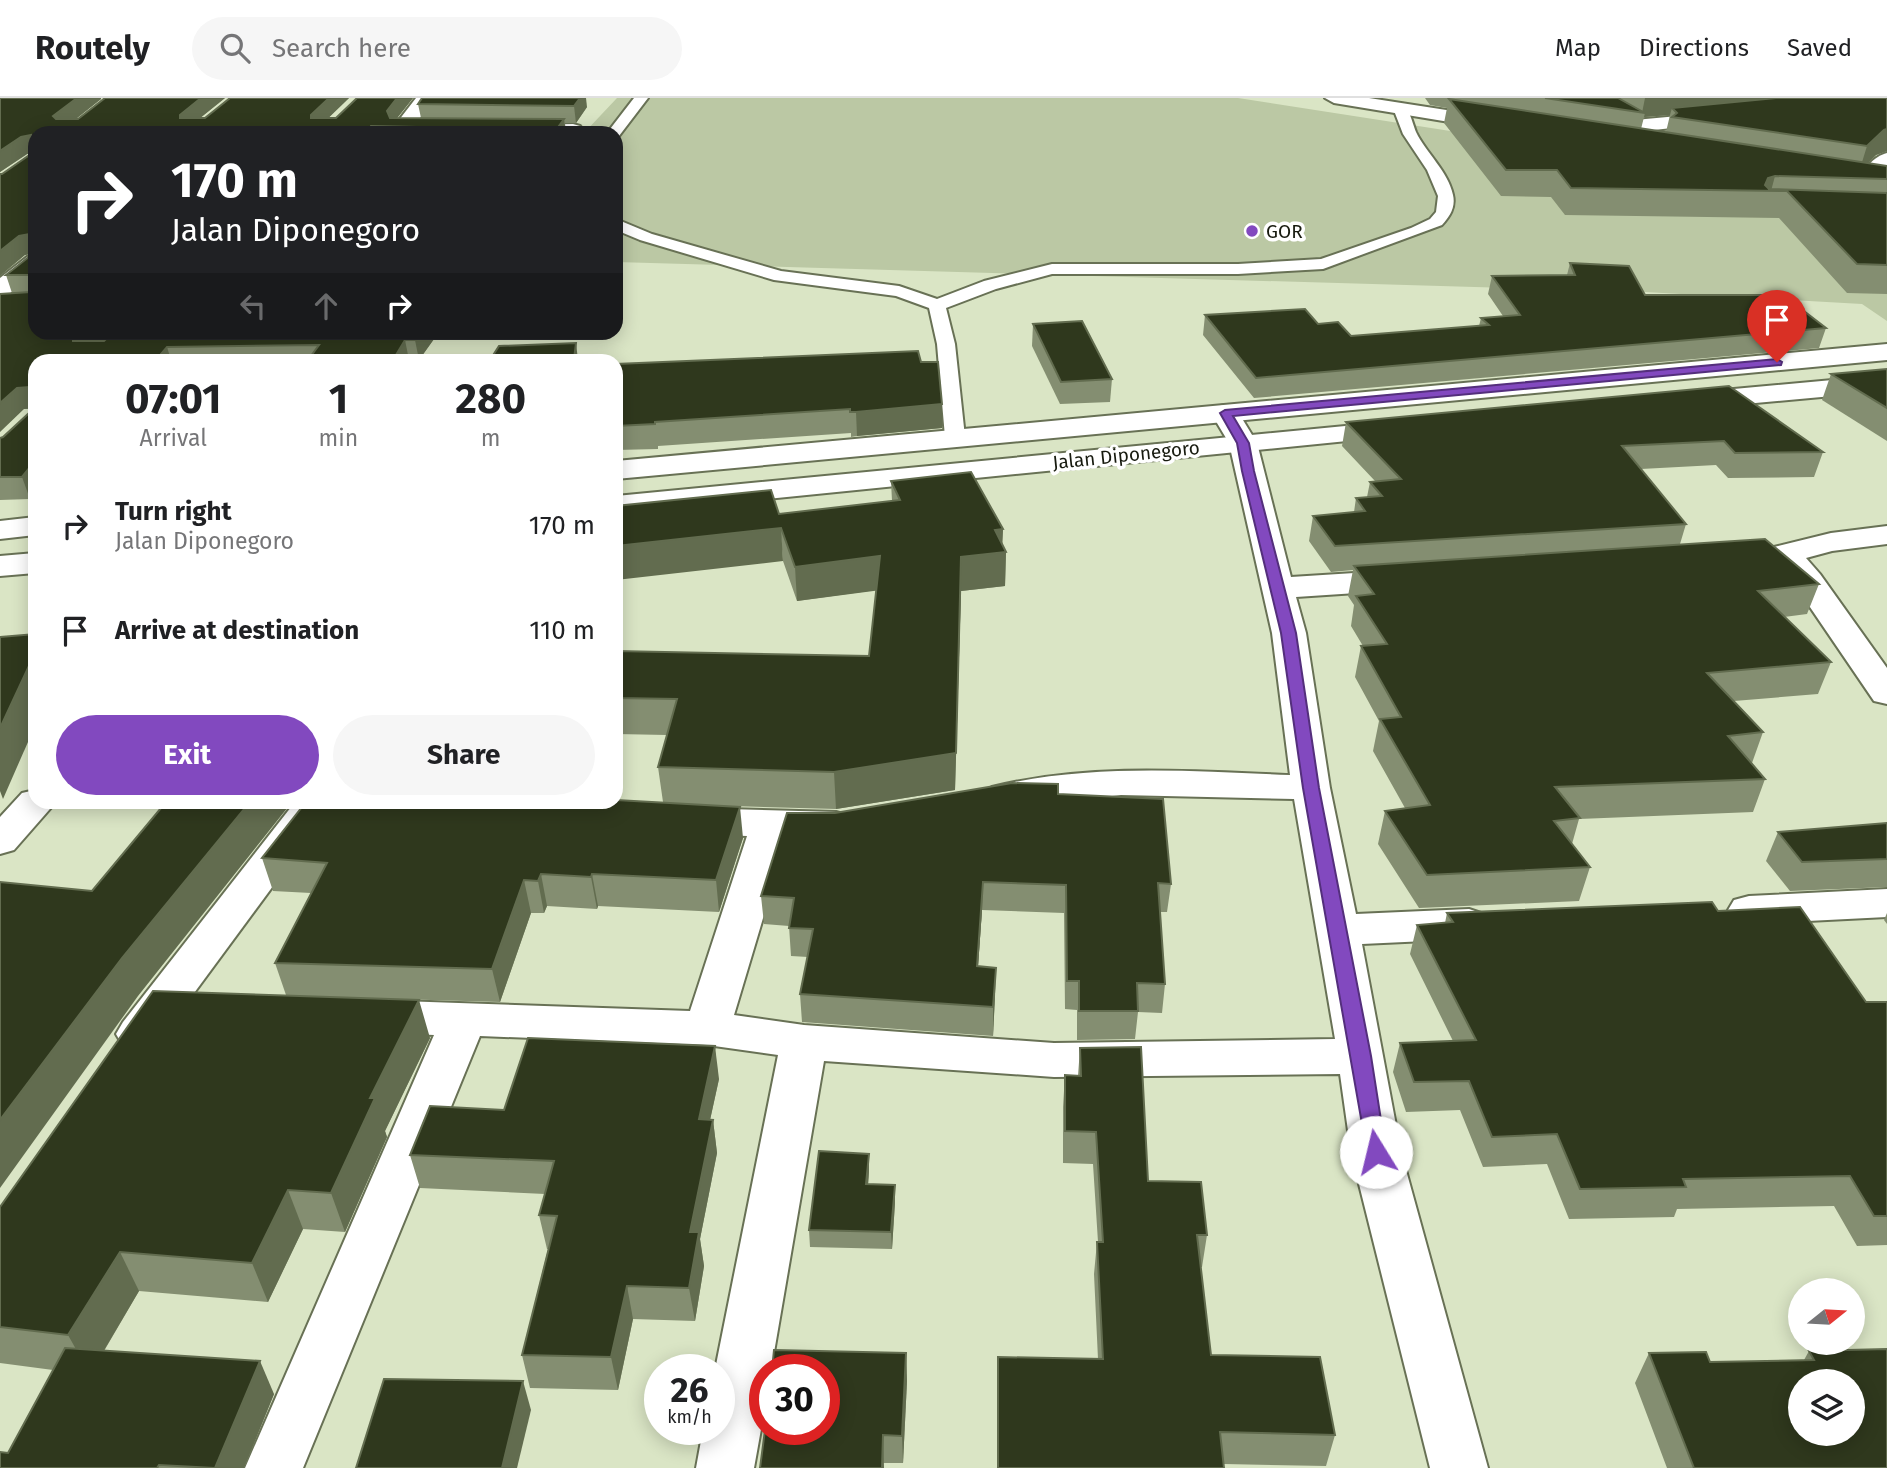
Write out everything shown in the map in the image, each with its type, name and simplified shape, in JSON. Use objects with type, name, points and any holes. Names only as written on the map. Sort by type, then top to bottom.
[{"type":"street","points":[[404,126],[425,98]]},
{"type":"street","points":[[1334,98],[1520,127]]},
{"type":"street","points":[[1615,115],[1633,139],[1669,143]]},
{"type":"street","points":[[1633,139],[1741,117]]},
{"type":"street","points":[[1887,159],[1859,180],[1887,185]]},
{"type":"street","points":[[0,290],[28,268]]},
{"type":"street","name":"Jalan Diponegoro","points":[[623,504],[1234,428],[1887,352]]},
{"type":"street","points":[[1668,403],[1887,383]]},
{"type":"street","name":"Jalan Diponegoro","points":[[623,469],[955,437],[1234,428],[1421,426]]},
{"type":"street","points":[[1234,428],[1248,471],[1289,633],[1311,788],[1361,1056],[1376,1152],[1459,1468]]},
{"type":"street","points":[[0,530],[28,527]]},
{"type":"street","points":[[1887,535],[1831,542],[1771,555],[1809,581],[1887,693]]},
{"type":"street","points":[[0,566],[28,564]]},
{"type":"street","points":[[1278,589],[1428,578]]},
{"type":"street","points":[[975,802],[1079,784],[1138,781],[1311,788]]},
{"type":"street","points":[[0,841],[30,809]]},
{"type":"street","points":[[117,1066],[156,1010],[310,809]]},
{"type":"street","points":[[649,818],[771,825],[836,825],[873,820]]},
{"type":"street","points":[[707,1028],[771,825]]},
{"type":"street","points":[[1708,912],[1887,903]]},
{"type":"street","points":[[1337,930],[1502,922]]},
{"type":"street","points":[[156,1010],[209,1012]]},
{"type":"street","points":[[330,1015],[707,1028],[804,1042],[1054,1060],[1361,1056]]},
{"type":"street","points":[[274,1468],[464,1019]]},
{"type":"street","points":[[725,1468],[804,1042]]},
{"type":"lane","points":[[619,126],[641,98]]},
{"type":"lane","points":[[623,227],[646,237],[780,276],[899,291],[937,305],[990,285],[1052,269],[1238,269],[1323,264],[1417,231],[1436,222],[1444,213],[1446,196],[1434,170],[1410,134],[1400,108]]},
{"type":"lane","points":[[937,305],[946,344],[955,437]]},
{"type":"green space","name":"GOR","points":[[617,98],[1238,98],[1887,199],[1887,321],[1862,304],[1645,292],[623,262],[623,126],[591,126]]},
{"type":"building","points":[[0,98],[77,98],[53,116],[56,119],[78,119],[105,98],[201,98],[180,115],[180,118],[205,118],[230,98],[329,98],[311,118],[336,118],[357,98],[397,98],[387,111],[390,118],[564,119],[559,126],[28,126],[28,136],[21,137],[0,151]]},
{"type":"building","points":[[422,98],[580,98],[574,106],[418,104]]},
{"type":"building","points":[[1545,98],[1618,98],[1645,113]]},
{"type":"building","points":[[1776,98],[1887,98],[1887,129],[1867,146],[1672,117],[1677,113],[1672,108]]},
{"type":"building","points":[[1449,99],[1887,166],[1887,179],[1775,176],[1768,178],[1765,185],[1769,189],[1887,193],[1887,265],[1857,264],[1787,191],[1571,188],[1557,170],[1506,170]]},
{"type":"building","points":[[28,156],[28,234],[19,236],[0,251],[0,174]]},
{"type":"building","points":[[28,258],[28,275],[6,275]]},
{"type":"building","points":[[1570,263],[1629,266],[1645,295],[1783,295],[1826,328],[1256,378],[1205,315],[1305,309],[1318,324],[1338,322],[1351,336],[1489,325],[1481,318],[1520,315],[1492,276],[1575,275]]},
{"type":"building","points":[[28,292],[28,340],[405,340],[397,354],[312,354],[319,345],[167,347],[161,354],[28,354],[28,387],[17,388],[0,403],[0,294]]},
{"type":"building","points":[[1082,321],[1112,379],[1061,382],[1033,324]]},
{"type":"building","points":[[576,343],[575,354],[494,354],[499,346]]},
{"type":"building","points":[[918,351],[921,362],[938,362],[942,404],[856,412],[850,412],[850,409],[623,426],[623,364]]},
{"type":"building","points":[[1887,369],[1887,408],[1831,374]]},
{"type":"building","points":[[1729,386],[1823,452],[1735,453],[1724,441],[1622,446],[1686,524],[1335,546],[1313,516],[1365,511],[1356,498],[1382,496],[1370,482],[1401,479],[1346,422]]},
{"type":"building","points":[[28,414],[28,470],[22,477],[0,477],[0,438]]},
{"type":"building","points":[[971,472],[1003,529],[995,530],[1006,552],[961,557],[956,753],[834,772],[658,767],[677,699],[623,698],[623,651],[869,656],[880,556],[795,567],[781,528],[623,545],[623,505],[771,490],[779,514],[900,500],[891,481]]},
{"type":"building","points":[[1765,539],[1819,584],[1758,591],[1831,662],[1707,673],[1763,732],[1728,736],[1765,779],[1555,787],[1580,818],[1554,821],[1590,867],[1427,875],[1385,811],[1430,805],[1380,719],[1401,717],[1361,646],[1387,644],[1356,596],[1374,594],[1354,566]]},
{"type":"building","points":[[28,635],[28,668],[0,728],[0,637]]},
{"type":"building","points":[[1012,783],[1058,784],[1058,794],[1163,799],[1171,884],[1158,883],[1165,984],[1137,983],[1138,1011],[1079,1011],[1079,981],[1067,981],[1066,885],[983,882],[977,966],[996,968],[993,1007],[800,994],[813,929],[789,928],[794,898],[761,896],[787,813],[835,813]]},
{"type":"building","points":[[623,800],[740,807],[716,880],[541,874],[538,881],[524,880],[492,969],[275,963],[327,863],[262,858],[300,809],[623,809]]},
{"type":"building","points":[[160,809],[244,809],[122,958],[0,1120],[0,882],[92,891]]},
{"type":"building","points":[[1887,823],[1887,859],[1802,862],[1778,832]]},
{"type":"building","points":[[1712,902],[1718,911],[1800,907],[1866,1002],[1887,1002],[1887,1216],[1874,1216],[1850,1176],[1683,1179],[1686,1187],[1580,1189],[1557,1134],[1492,1137],[1469,1081],[1414,1082],[1400,1043],[1476,1040],[1417,925],[1453,922],[1447,913]]},
{"type":"building","points":[[153,991],[419,1000],[370,1098],[375,1098],[331,1193],[288,1190],[252,1263],[120,1252],[68,1335],[0,1327],[0,1207]]},
{"type":"building","points":[[528,1038],[715,1046],[699,1119],[713,1120],[690,1232],[699,1232],[689,1288],[627,1286],[611,1357],[522,1355],[557,1216],[539,1215],[554,1161],[410,1155],[430,1106],[504,1110]]},
{"type":"building","points":[[1141,1047],[1148,1181],[1201,1182],[1207,1235],[1197,1235],[1211,1355],[1320,1357],[1335,1435],[1220,1432],[1224,1468],[998,1468],[998,1357],[1103,1359],[1097,1242],[1103,1242],[1096,1132],[1065,1131],[1065,1075],[1081,1076],[1080,1048]]},
{"type":"building","points":[[819,1151],[869,1154],[866,1184],[895,1185],[891,1232],[809,1230]]},
{"type":"building","points":[[65,1348],[260,1361],[215,1468],[159,1465],[157,1468],[0,1468],[0,1452],[8,1453]]},
{"type":"building","points":[[1887,1349],[1887,1468],[1694,1468],[1649,1353],[1706,1352],[1710,1362],[1814,1360],[1811,1355],[1865,1355],[1866,1350]]},
{"type":"building","points":[[774,1350],[906,1353],[902,1436],[883,1435],[882,1468],[760,1468],[763,1445],[840,1445],[840,1354],[774,1354]]},
{"type":"building","points":[[384,1379],[523,1381],[502,1468],[356,1468]]},
{"type":"place","name":"GOR","points":[[1252,231]]},
{"type":"route","points":[[1376,1152],[1361,1056],[1311,788],[1289,633],[1243,443],[1225,413],[1777,362]]}]
